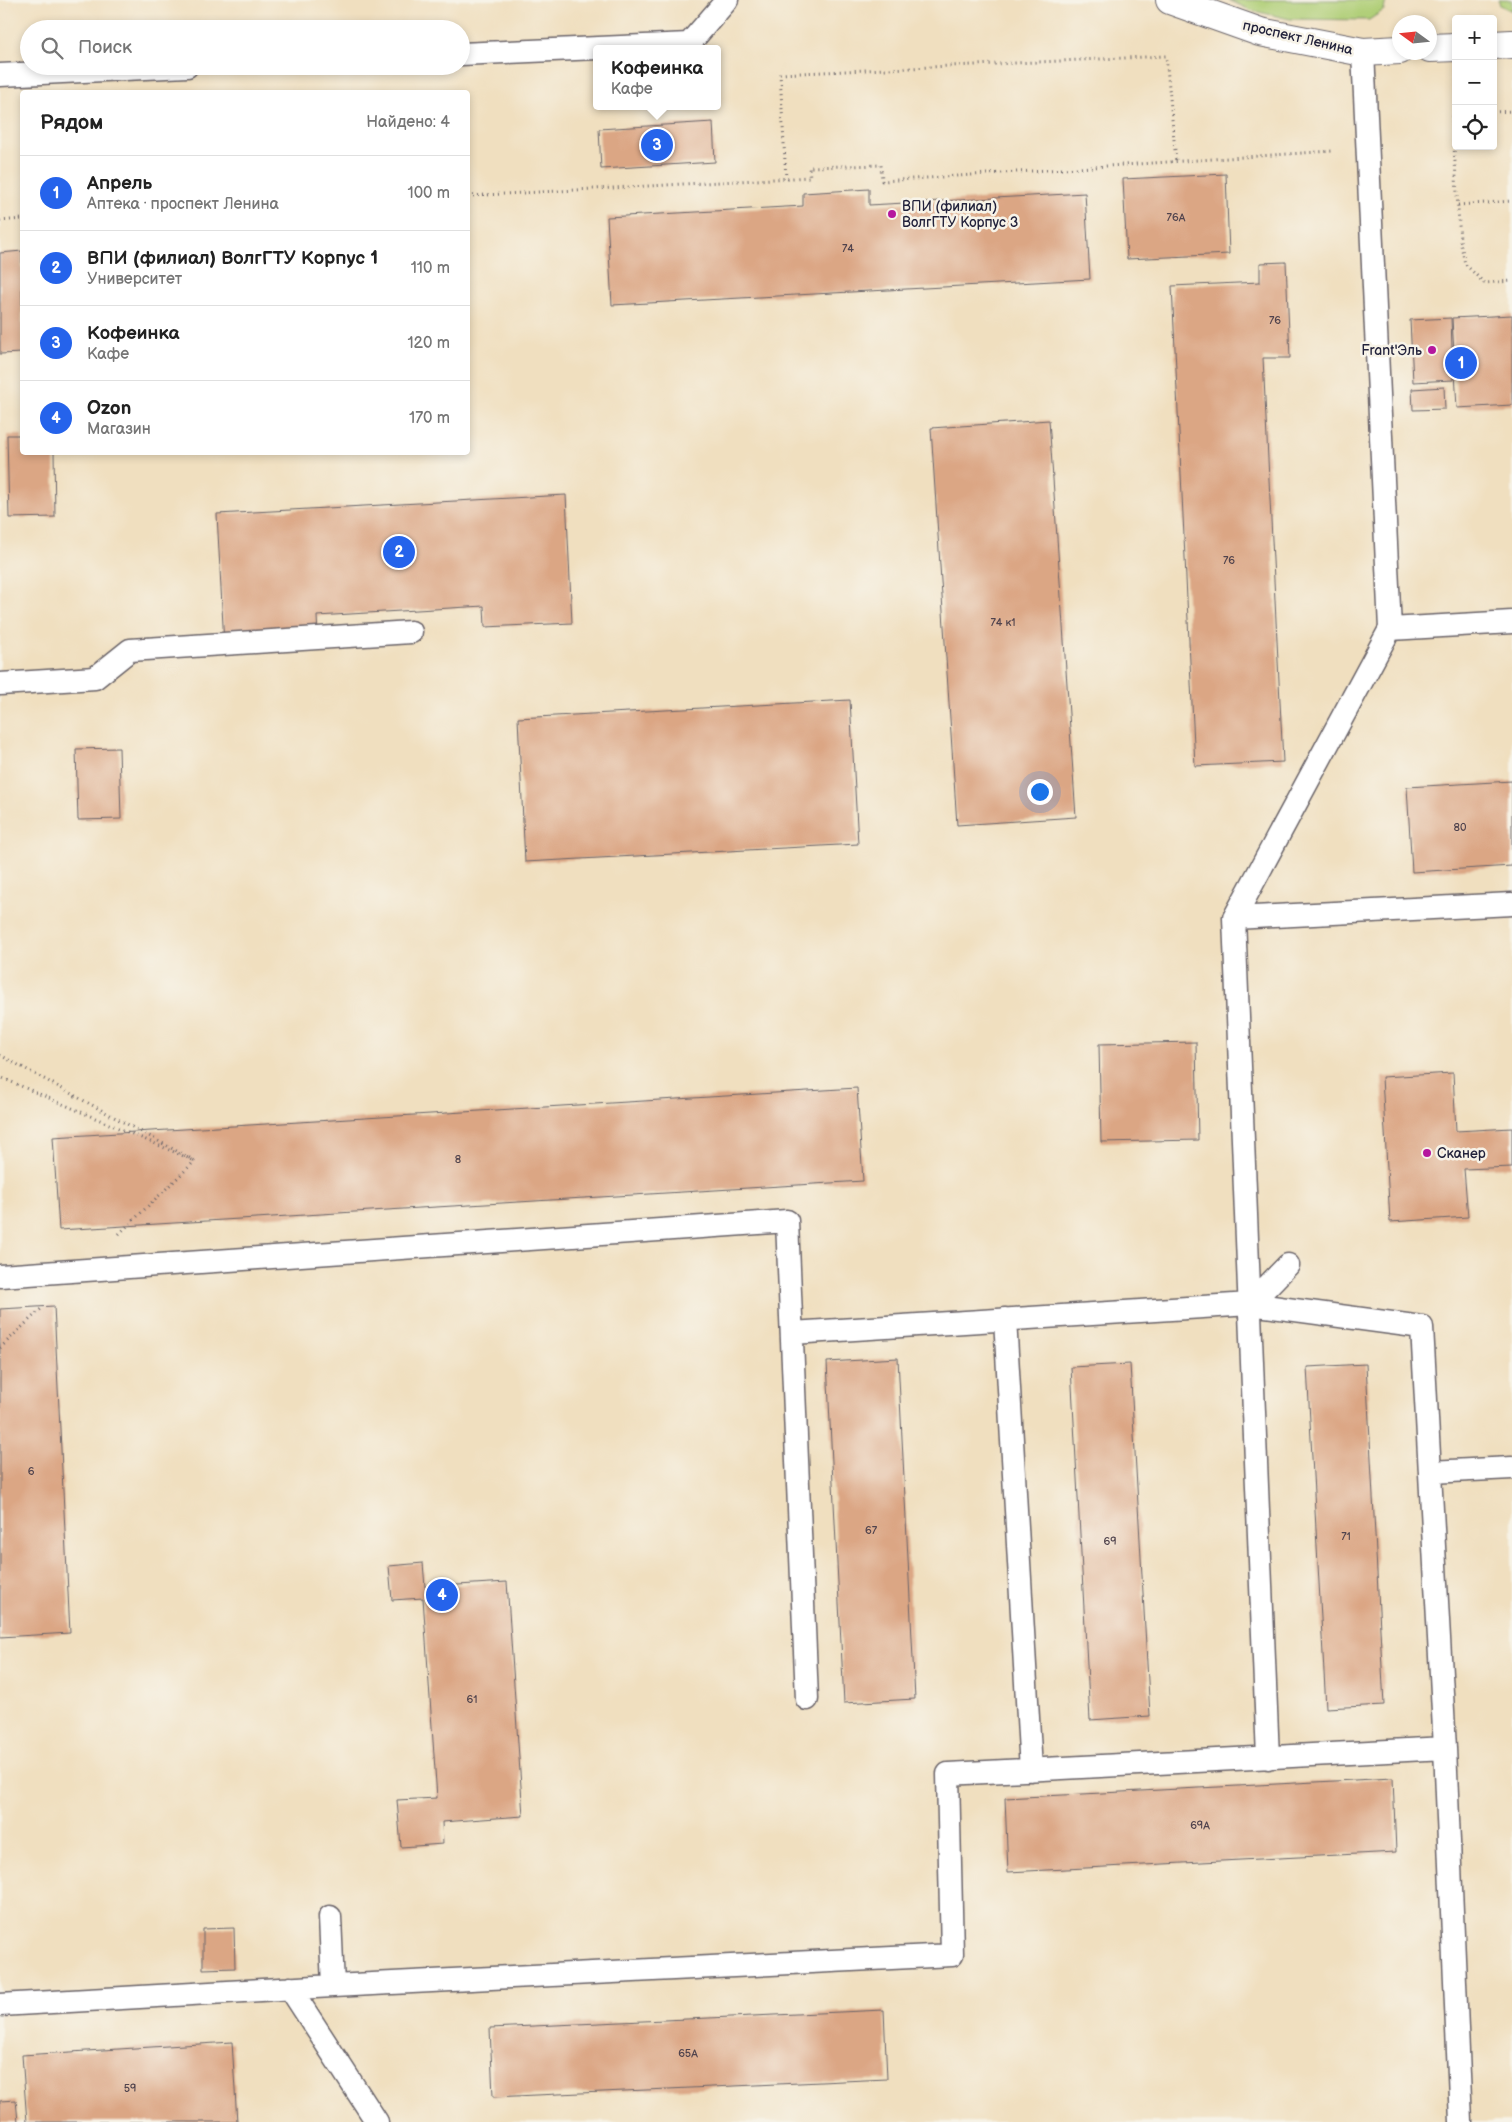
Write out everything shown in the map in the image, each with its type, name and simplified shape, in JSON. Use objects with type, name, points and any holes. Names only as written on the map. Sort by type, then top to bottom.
[{"type":"main road","name":"проспект Ленина","points":[[1170,0],[1260,32],[1363,52],[1392,50]]},
{"type":"main road","points":[[1497,45],[1512,44]]},
{"type":"main road","points":[[1437,48],[1452,47]]},
{"type":"lane","points":[[666,45],[689,44],[727,0]]},
{"type":"lane","points":[[470,54],[593,48]]},
{"type":"lane","points":[[1268,1758],[1234,918],[1390,629],[1363,52]]},
{"type":"lane","points":[[0,75],[20,74]]},
{"type":"lane","points":[[1390,629],[1512,622]]},
{"type":"lane","points":[[0,684],[96,678],[130,650],[411,632]]},
{"type":"lane","points":[[1234,918],[1512,904]]},
{"type":"lane","points":[[0,1276],[787,1221],[807,1699]]},
{"type":"lane","points":[[1250,1304],[1288,1266]]},
{"type":"lane","points":[[792,1333],[1250,1304],[1422,1327],[1445,1748],[1460,2122]]},
{"type":"lane","points":[[1005,1319],[1031,1770]]},
{"type":"lane","points":[[1430,1472],[1512,1468]]},
{"type":"lane","points":[[0,2005],[290,1988],[952,1955],[948,1774],[1445,1748]]},
{"type":"lane","points":[[330,1917],[333,1986]]},
{"type":"lane","points":[[290,1988],[377,2122]]},
{"type":"path","points":[[786,179],[780,74],[1156,56],[1166,56],[1176,162]]},
{"type":"path","points":[[1497,112],[1512,111]]},
{"type":"path","points":[[470,196],[810,177],[809,167],[881,165],[882,182],[1333,150]]},
{"type":"path","points":[[1454,150],[1460,240],[1465,264],[1484,283],[1512,281]]},
{"type":"path","points":[[1458,204],[1512,201]]},
{"type":"path","points":[[0,221],[20,219]]},
{"type":"path","points":[[0,1055],[195,1161],[0,1077]]},
{"type":"green space","points":[[1229,0],[1386,0],[1384,10],[1369,20],[1290,19],[1250,10]]},
{"type":"green space","points":[[1498,0],[1512,0],[1512,11],[1500,5]]},
{"type":"building","points":[[713,122],[715,162],[601,169],[599,129]]},
{"type":"building","points":[[1226,174],[1229,254],[1127,259],[1123,179]]},
{"type":"building","name":"ВПИ (филиал) ВолгГТУ Корпус 3","points":[[869,189],[869,205],[1085,193],[1090,279],[612,305],[607,217],[803,206],[803,193]]},
{"type":"building","points":[[20,251],[20,353],[0,354],[0,253]]},
{"type":"building","points":[[1286,262],[1290,358],[1263,358],[1283,762],[1195,766],[1172,286],[1260,282],[1260,263]]},
{"type":"building","points":[[1512,315],[1512,405],[1457,408],[1452,318]]},
{"type":"building","name":"Frant'Эль","points":[[1451,318],[1453,380],[1413,382],[1410,320]]},
{"type":"building","points":[[1444,387],[1445,409],[1413,410],[1412,389]]},
{"type":"building","points":[[1049,420],[1076,817],[957,825],[931,428]]},
{"type":"building","points":[[7,435],[20,435],[20,455],[54,455],[55,517],[9,518]]},
{"type":"building","points":[[566,495],[572,623],[485,627],[484,606],[317,616],[318,639],[224,644],[217,514]]},
{"type":"building","points":[[850,700],[858,844],[525,862],[518,718]]},
{"type":"building","points":[[119,748],[121,819],[78,820],[76,749]]},
{"type":"building","points":[[1512,781],[1512,866],[1412,872],[1407,787]]},
{"type":"building","points":[[1196,1042],[1198,1140],[1101,1142],[1099,1044]]},
{"type":"building","points":[[1453,1073],[1456,1131],[1512,1128],[1512,1167],[1464,1169],[1468,1217],[1390,1222],[1382,1077]]},
{"type":"building","points":[[857,1088],[863,1181],[59,1230],[53,1137]]},
{"type":"building","points":[[54,1306],[70,1633],[0,1637],[0,1309]]},
{"type":"building","points":[[898,1358],[915,1699],[844,1703],[827,1362]]},
{"type":"building","points":[[1130,1364],[1150,1716],[1090,1720],[1071,1367]]},
{"type":"building","points":[[1366,1364],[1384,1705],[1326,1708],[1307,1367]]},
{"type":"building","points":[[423,1563],[425,1587],[507,1582],[523,1816],[442,1822],[443,1844],[401,1847],[397,1800],[437,1798],[423,1598],[392,1600],[389,1566]]},
{"type":"building","points":[[1393,1778],[1396,1852],[1008,1872],[1005,1798]]},
{"type":"building","points":[[234,1928],[235,1968],[203,1969],[203,1929]]},
{"type":"building","points":[[884,2010],[887,2079],[493,2097],[490,2028]]},
{"type":"building","points":[[232,2042],[237,2122],[27,2122],[22,2055]]},
{"type":"building","points":[[16,2100],[18,2122],[0,2122],[0,2101]]},
{"type":"place","name":"Кофеинка","points":[[657,145]]},
{"type":"place","name":"ВПИ (филиал) ВолгГТУ Корпус 3","points":[[892,214]]},
{"type":"place","name":"Frant'Эль","points":[[1432,350]]},
{"type":"place","name":"Апрель","points":[[1461,363]]},
{"type":"place","name":"ВПИ (филиал) ВолгГТУ Корпус 1","points":[[399,552]]},
{"type":"place","name":"Сканер","points":[[1427,1153]]},
{"type":"place","name":"Ozon","points":[[442,1595]]}]
